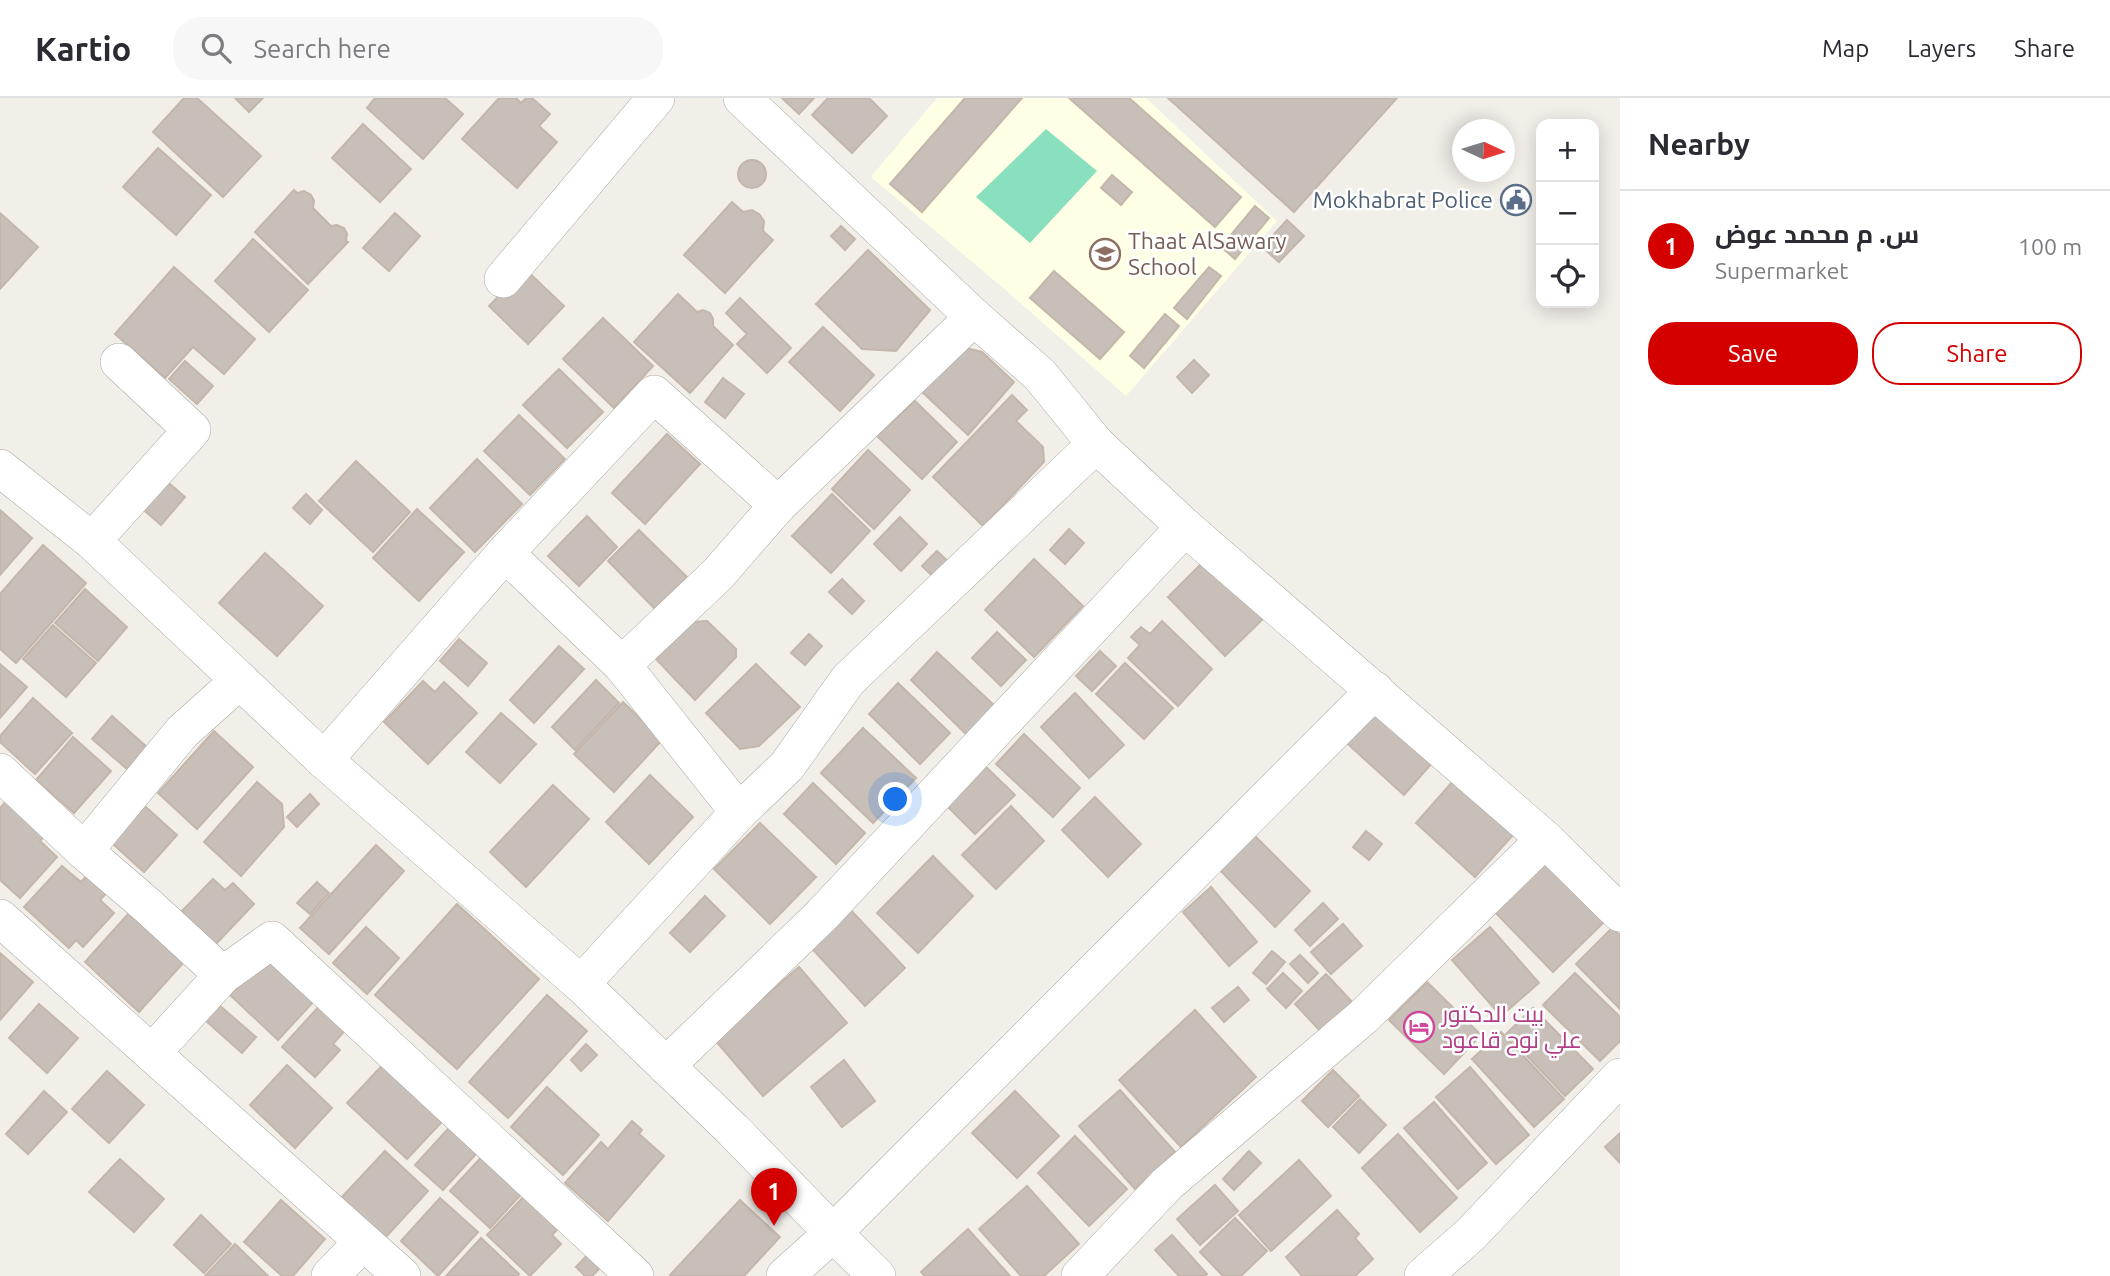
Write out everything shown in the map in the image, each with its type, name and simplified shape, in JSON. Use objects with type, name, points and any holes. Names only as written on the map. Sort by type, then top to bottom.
[{"type":"street","points":[[503,279],[656,98]]},
{"type":"street","points":[[743,98],[974,317],[1040,375],[1096,444],[1185,527],[1545,839],[1620,913]]},
{"type":"street","points":[[622,665],[718,574],[778,505],[974,317]]},
{"type":"street","points":[[92,541],[192,430],[119,362]]},
{"type":"street","points":[[324,760],[505,553],[654,394],[778,505]]},
{"type":"street","points":[[581,984],[739,812],[787,766],[848,680],[1096,444]]},
{"type":"street","points":[[0,468],[92,541],[324,760],[581,984],[733,1130],[877,1276]]},
{"type":"street","points":[[666,1066],[822,915],[1185,527]]},
{"type":"street","points":[[505,553],[622,665],[739,812]]},
{"type":"street","points":[[84,851],[182,732],[240,680]]},
{"type":"street","points":[[785,1276],[833,1233],[1375,690]]},
{"type":"street","points":[[0,772],[223,975]]},
{"type":"street","points":[[1080,1276],[1167,1184],[1363,1017],[1545,839]]},
{"type":"street","points":[[0,918],[402,1276]]},
{"type":"street","points":[[152,1053],[223,975],[272,940],[635,1276]]},
{"type":"street","points":[[1423,1276],[1469,1235],[1620,1077]]},
{"type":"street","points":[[330,1276],[363,1242]]},
{"type":"shaded area","name":"Thaat AlSawary School","points":[[937,98],[1146,98],[1277,221],[1126,396],[871,177]]},
{"type":"green space","points":[[1046,129],[1097,171],[1030,243],[976,197]]},
{"type":"building","points":[[184,98],[197,98],[261,156],[223,197],[153,132]]},
{"type":"building","points":[[235,98],[263,98],[249,112]]},
{"type":"building","points":[[375,98],[445,98],[463,114],[423,159],[367,108]]},
{"type":"building","points":[[499,98],[516,98],[521,103],[526,98],[532,98],[550,114],[539,126],[557,142],[517,188],[462,139]]},
{"type":"building","points":[[782,98],[814,98],[799,114]]},
{"type":"building","points":[[828,98],[869,98],[887,116],[852,153],[812,115]]},
{"type":"building","points":[[965,98],[1022,98],[922,212],[890,184]]},
{"type":"building","points":[[1069,98],[1129,98],[1241,197],[1215,227]]},
{"type":"building","points":[[1168,98],[1397,98],[1294,212]]},
{"type":"building","points":[[363,124],[411,169],[380,202],[332,158]]},
{"type":"building","points":[[158,148],[211,195],[176,235],[123,187]]},
{"type":"building","points":[[752,160],[762,164],[766,174],[762,184],[752,188],[742,184],[738,174],[742,164]]},
{"type":"building","points":[[1112,175],[1132,192],[1121,205],[1101,188]]},
{"type":"building","points":[[294,190],[311,195],[313,208],[331,226],[344,228],[347,234],[348,242],[308,284],[255,232]]},
{"type":"building","points":[[732,202],[743,212],[752,210],[759,214],[764,221],[763,231],[773,240],[725,293],[684,255]]},
{"type":"building","points":[[1255,206],[1269,218],[1235,259],[1221,247]]},
{"type":"building","points":[[0,213],[38,247],[0,289]]},
{"type":"building","points":[[395,213],[420,236],[389,271],[363,248]]},
{"type":"building","points":[[1287,220],[1304,236],[1279,262],[1262,247]]},
{"type":"building","points":[[841,226],[855,239],[845,250],[831,236]]},
{"type":"building","points":[[253,239],[308,290],[269,332],[215,281]]},
{"type":"building","points":[[868,250],[930,310],[896,351],[862,349],[816,304]]},
{"type":"building","points":[[174,267],[255,339],[224,374],[193,347],[165,378],[115,334]]},
{"type":"building","points":[[1209,267],[1221,276],[1187,319],[1174,308]]},
{"type":"building","points":[[525,269],[564,306],[528,344],[489,306]]},
{"type":"building","points":[[1054,271],[1124,332],[1100,359],[1030,298]]},
{"type":"building","points":[[678,294],[697,312],[703,310],[710,313],[713,326],[733,345],[690,393],[634,342]]},
{"type":"building","points":[[740,298],[791,348],[767,373],[737,344],[747,334],[726,313]]},
{"type":"building","points":[[1165,314],[1179,326],[1144,368],[1130,356]]},
{"type":"building","points":[[603,318],[653,366],[614,408],[563,359]]},
{"type":"building","points":[[823,327],[874,375],[840,411],[789,362]]},
{"type":"building","points":[[966,348],[982,352],[1014,382],[968,435],[920,390]]},
{"type":"building","points":[[1194,360],[1209,375],[1192,393],[1177,377]]},
{"type":"building","points":[[185,361],[213,386],[197,404],[169,379]]},
{"type":"building","points":[[559,369],[603,412],[567,448],[523,405]]},
{"type":"building","points":[[723,378],[744,394],[725,418],[705,402]]},
{"type":"building","points":[[1012,395],[1027,410],[1016,421],[1043,447],[1044,462],[983,526],[933,477]]},
{"type":"building","points":[[915,401],[957,442],[922,479],[877,436]]},
{"type":"building","points":[[519,415],[565,459],[530,495],[484,451]]},
{"type":"building","points":[[667,434],[700,464],[645,524],[612,493]]},
{"type":"building","points":[[868,450],[910,490],[874,529],[832,489]]},
{"type":"building","points":[[477,459],[522,504],[475,552],[430,508]]},
{"type":"building","points":[[356,461],[410,512],[373,552],[319,501]]},
{"type":"building","points":[[162,477],[185,497],[161,525],[138,505]]},
{"type":"building","points":[[306,494],[322,510],[310,524],[293,508]]},
{"type":"building","points":[[832,494],[870,531],[831,573],[792,536]]},
{"type":"building","points":[[417,509],[464,552],[419,601],[373,558]]},
{"type":"building","points":[[0,510],[32,538],[0,575]]},
{"type":"building","points":[[587,516],[617,547],[579,586],[548,556]]},
{"type":"building","points":[[900,517],[927,544],[901,571],[874,544]]},
{"type":"building","points":[[1069,529],[1084,543],[1065,564],[1050,550]]},
{"type":"building","points":[[639,530],[687,577],[655,609],[608,561]]},
{"type":"building","points":[[43,545],[86,583],[16,663],[0,649],[0,594]]},
{"type":"building","points":[[937,551],[955,568],[940,583],[922,566]]},
{"type":"building","points":[[265,553],[323,606],[277,656],[219,603]]},
{"type":"building","points":[[1208,557],[1266,616],[1225,656],[1168,597]]},
{"type":"building","points":[[1034,559],[1083,606],[1034,657],[985,610]]},
{"type":"building","points":[[842,579],[864,601],[852,614],[829,592]]},
{"type":"building","points":[[85,589],[127,627],[98,661],[55,623]]},
{"type":"building","points":[[707,621],[736,649],[736,657],[695,700],[656,659],[693,622]]},
{"type":"building","points":[[1162,621],[1212,669],[1178,706],[1128,658],[1140,645],[1131,637],[1141,627],[1150,634]]},
{"type":"building","points":[[53,625],[96,663],[66,697],[23,659]]},
{"type":"building","points":[[997,632],[1026,660],[1001,686],[972,658]]},
{"type":"building","points":[[809,634],[822,646],[805,665],[791,653]]},
{"type":"building","points":[[459,639],[487,663],[468,686],[440,661]]},
{"type":"building","points":[[559,646],[584,669],[534,723],[510,700]]},
{"type":"building","points":[[1100,651],[1116,666],[1092,691],[1076,676]]},
{"type":"building","points":[[937,652],[996,707],[968,736],[911,680]]},
{"type":"building","points":[[1125,663],[1173,708],[1144,739],[1096,694]]},
{"type":"building","points":[[0,664],[27,687],[0,718]]},
{"type":"building","points":[[756,664],[800,707],[759,746],[740,749],[706,713]]},
{"type":"building","points":[[596,680],[619,703],[575,750],[552,727]]},
{"type":"building","points":[[423,681],[435,692],[444,682],[477,713],[428,764],[384,722]]},
{"type":"building","points":[[898,683],[950,733],[920,764],[869,714]]},
{"type":"building","points":[[1075,693],[1124,745],[1089,778],[1041,727]]},
{"type":"building","points":[[33,698],[72,733],[35,774],[0,742],[0,736]]},
{"type":"building","points":[[623,702],[662,740],[614,792],[574,754]]},
{"type":"building","points":[[1368,705],[1432,763],[1404,795],[1340,737]]},
{"type":"building","points":[[501,713],[536,744],[500,783],[466,752]]},
{"type":"building","points":[[112,716],[147,747],[127,769],[92,739]]},
{"type":"building","points":[[863,728],[916,778],[873,823],[821,773]]},
{"type":"building","points":[[214,731],[253,767],[197,829],[158,793]]},
{"type":"building","points":[[1024,734],[1080,788],[1053,817],[996,764]]},
{"type":"building","points":[[73,737],[111,771],[74,813],[36,780]]},
{"type":"building","points":[[985,766],[1015,795],[975,834],[946,805]]},
{"type":"building","points":[[650,775],[693,817],[649,864],[606,822]]},
{"type":"building","points":[[1454,780],[1513,835],[1475,877],[1416,823]]},
{"type":"building","points":[[257,782],[282,804],[284,827],[241,876],[204,842]]},
{"type":"building","points":[[813,783],[865,833],[836,864],[784,814]]},
{"type":"building","points":[[553,785],[589,819],[526,887],[490,852]]},
{"type":"building","points":[[310,794],[319,804],[297,827],[287,817]]},
{"type":"building","points":[[1095,797],[1141,844],[1108,877],[1062,830]]},
{"type":"building","points":[[137,799],[177,835],[144,872],[104,836]]},
{"type":"building","points":[[7,800],[45,835],[40,841],[57,857],[20,898],[0,880],[0,808]]},
{"type":"building","points":[[1011,806],[1044,841],[996,889],[962,855]]},
{"type":"building","points":[[760,823],[816,877],[770,924],[714,869]]},
{"type":"building","points":[[1250,831],[1310,891],[1275,927],[1216,866]]},
{"type":"building","points":[[1366,831],[1382,844],[1369,860],[1353,847]]},
{"type":"building","points":[[376,845],[404,871],[329,954],[300,928]]},
{"type":"building","points":[[933,856],[973,896],[918,953],[877,913]]},
{"type":"building","points":[[1541,857],[1605,921],[1553,972],[1490,907]]},
{"type":"building","points":[[62,866],[81,882],[90,872],[109,890],[100,900],[114,913],[83,947],[76,940],[69,948],[24,907]]},
{"type":"building","points":[[213,879],[225,890],[233,883],[254,904],[214,946],[180,913]]},
{"type":"building","points":[[317,882],[329,893],[310,914],[297,903]]},
{"type":"building","points":[[1211,887],[1257,942],[1229,966],[1183,912]]},
{"type":"building","points":[[705,896],[725,916],[690,952],[670,933]]},
{"type":"building","points":[[1323,903],[1338,919],[1310,946],[1295,930]]},
{"type":"building","points":[[457,904],[539,979],[457,1069],[375,995]]},
{"type":"building","points":[[845,904],[905,968],[865,1006],[805,941]]},
{"type":"building","points":[[129,913],[183,963],[139,1012],[85,962]]},
{"type":"building","points":[[1343,924],[1362,946],[1331,974],[1311,952]]},
{"type":"building","points":[[366,927],[399,958],[367,994],[333,963]]},
{"type":"building","points":[[1490,927],[1539,983],[1501,1016],[1452,960]]},
{"type":"building","points":[[1612,928],[1620,935],[1620,1009],[1576,964]]},
{"type":"building","points":[[1272,951],[1285,962],[1266,984],[1253,973]]},
{"type":"building","points":[[0,953],[33,982],[0,1020]]},
{"type":"building","points":[[269,954],[316,999],[278,1040],[230,995]]},
{"type":"building","points":[[1300,955],[1318,973],[1308,983],[1290,964]]},
{"type":"building","points":[[799,967],[847,1023],[763,1096],[715,1040]]},
{"type":"building","points":[[1283,973],[1302,991],[1286,1008],[1267,989]]},
{"type":"building","points":[[1575,973],[1620,1017],[1620,1041],[1600,1061],[1543,1005]]},
{"type":"building","points":[[1326,974],[1354,1004],[1323,1034],[1295,1004]]},
{"type":"building","points":[[1427,982],[1481,1035],[1444,1074],[1389,1020]]},
{"type":"building","points":[[1238,987],[1249,1000],[1224,1022],[1212,1008]]},
{"type":"building","points":[[547,995],[587,1031],[508,1118],[469,1082]]},
{"type":"building","points":[[322,1003],[348,1027],[333,1044],[340,1050],[315,1077],[282,1047]]},
{"type":"building","points":[[39,1004],[78,1038],[47,1073],[9,1038]]},
{"type":"building","points":[[219,1005],[256,1037],[242,1053],[206,1021]]},
{"type":"building","points":[[1533,1008],[1593,1069],[1565,1096],[1506,1034]]},
{"type":"building","points":[[1195,1010],[1256,1077],[1181,1147],[1119,1080]]},
{"type":"building","points":[[1501,1032],[1564,1099],[1534,1127],[1472,1059]]},
{"type":"building","points":[[586,1044],[597,1055],[581,1071],[571,1060]]},
{"type":"building","points":[[392,1055],[452,1111],[407,1159],[347,1103]]},
{"type":"building","points":[[844,1060],[875,1101],[842,1127],[811,1087]]},
{"type":"building","points":[[287,1065],[332,1108],[295,1148],[250,1105]]},
{"type":"building","points":[[1470,1067],[1529,1135],[1496,1164],[1436,1097]]},
{"type":"building","points":[[1333,1070],[1359,1096],[1328,1127],[1302,1101]]},
{"type":"building","points":[[107,1071],[144,1105],[109,1143],[72,1109]]},
{"type":"building","points":[[547,1087],[599,1135],[563,1175],[511,1127]]},
{"type":"building","points":[[1120,1090],[1175,1152],[1135,1189],[1079,1126]]},
{"type":"building","points":[[44,1091],[67,1112],[28,1154],[6,1134]]},
{"type":"building","points":[[1015,1091],[1059,1136],[1017,1178],[972,1133]]},
{"type":"building","points":[[1360,1099],[1386,1125],[1359,1153],[1333,1127]]},
{"type":"building","points":[[1434,1102],[1487,1163],[1458,1189],[1404,1128]]},
{"type":"building","points":[[458,1118],[486,1143],[443,1190],[415,1165]]},
{"type":"building","points":[[632,1121],[642,1130],[639,1134],[664,1156],[608,1221],[565,1183],[601,1142],[608,1149]]},
{"type":"building","points":[[1620,1133],[1620,1163],[1605,1147]]},
{"type":"building","points":[[1398,1134],[1457,1198],[1420,1232],[1362,1168]]},
{"type":"building","points":[[1075,1136],[1127,1189],[1089,1226],[1038,1173]]},
{"type":"building","points":[[489,1149],[529,1186],[490,1228],[450,1191]]},
{"type":"building","points":[[385,1151],[428,1191],[384,1239],[341,1198]]},
{"type":"building","points":[[1249,1151],[1261,1163],[1234,1190],[1223,1179]]},
{"type":"building","points":[[120,1159],[164,1199],[134,1232],[89,1192]]},
{"type":"building","points":[[1299,1160],[1331,1196],[1271,1251],[1239,1215]]},
{"type":"building","points":[[1215,1185],[1238,1211],[1200,1245],[1177,1219]]},
{"type":"building","points":[[1027,1186],[1079,1244],[1044,1276],[1021,1276],[979,1229]]},
{"type":"building","points":[[530,1190],[564,1222],[552,1235],[561,1244],[530,1276],[487,1235]]},
{"type":"building","points":[[440,1198],[478,1232],[438,1276],[401,1241]]},
{"type":"building","points":[[281,1200],[325,1239],[293,1276],[282,1276],[244,1242]]},
{"type":"building","points":[[740,1200],[780,1237],[744,1276],[671,1276],[670,1275]]},
{"type":"building","points":[[1337,1210],[1359,1234],[1355,1238],[1373,1259],[1355,1276],[1302,1276],[1286,1257]]},
{"type":"building","points":[[201,1215],[231,1244],[204,1273],[174,1245]]},
{"type":"building","points":[[1235,1218],[1267,1251],[1241,1276],[1223,1276],[1200,1252]]},
{"type":"building","points":[[968,1229],[1010,1276],[925,1276],[921,1272]]},
{"type":"building","points":[[1172,1235],[1207,1274],[1205,1276],[1179,1276],[1155,1250]]},
{"type":"building","points":[[481,1238],[519,1274],[518,1276],[446,1276]]},
{"type":"building","points":[[235,1244],[268,1276],[205,1276]]},
{"type":"building","points":[[590,1252],[603,1265],[592,1276],[585,1276],[576,1267]]},
{"type":"place","name":"Mokhabrat Police","points":[[1516,200]]},
{"type":"place","name":"Thaat AlSawary School","points":[[1105,254]]},
{"type":"place","name":"بيت الدكتور علي نوح قاعود","points":[[1419,1027]]},
{"type":"place","name":"س. م محمد عوض","points":[[774,1226]]}]
